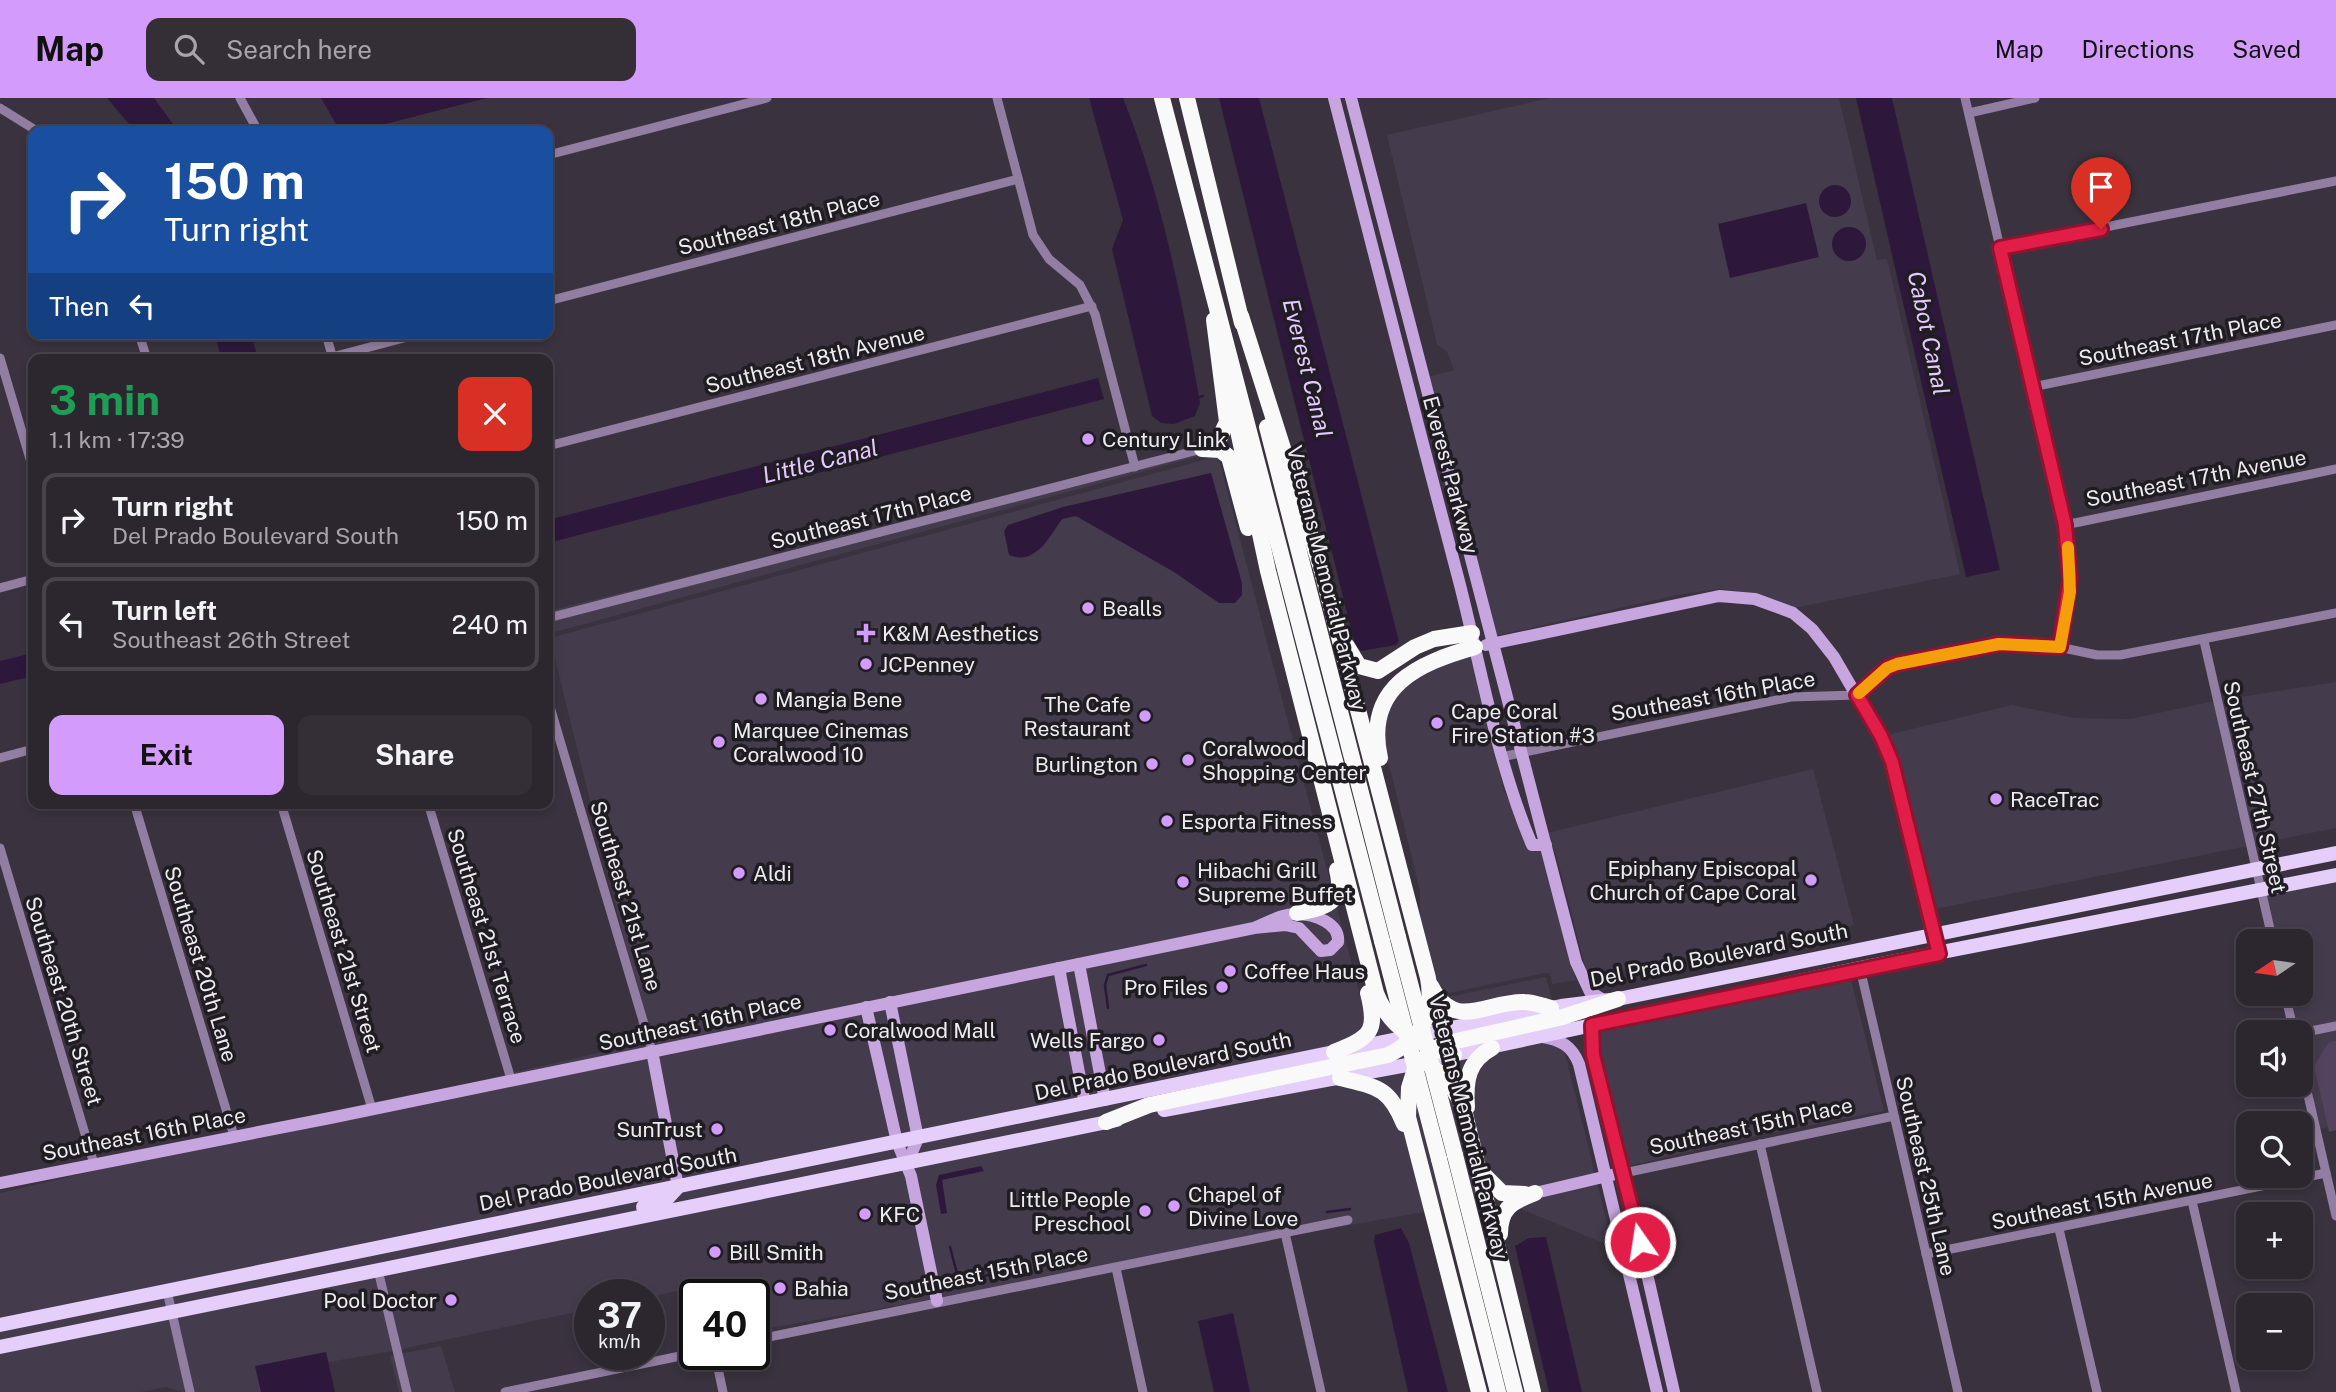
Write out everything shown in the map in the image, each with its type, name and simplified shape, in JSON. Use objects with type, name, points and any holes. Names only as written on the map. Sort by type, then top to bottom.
[{"type":"highway","name":"Veterans Memorial Parkway","points":[[1155,98],[1182,181]]},
{"type":"highway","name":"Veterans Memorial Parkway","points":[[1162,98],[1206,272],[1390,939],[1447,1157],[1515,1392]]},
{"type":"highway","name":"Veterans Memorial Parkway","points":[[1187,98],[1390,939]]},
{"type":"highway","points":[[1202,449],[1219,439],[1227,422],[1206,272]]},
{"type":"highway","points":[[1241,316],[1321,568],[1347,647],[1354,660],[1365,670],[1385,668],[1415,647],[1434,639],[1480,641]]},
{"type":"highway","points":[[1214,320],[1268,570],[1365,949],[1383,1009],[1455,1090],[1469,1127],[1533,1392]]},
{"type":"highway","points":[[1202,449],[1220,450],[1231,462],[1267,604],[1297,689]]},
{"type":"highway","points":[[1106,1122],[1149,1105],[1378,1058],[1411,1040],[1429,1006],[1428,978],[1420,945],[1321,568]]},
{"type":"highway","points":[[1414,924],[1415,893],[1379,751],[1380,719],[1387,698],[1406,674],[1433,659],[1480,641]]},
{"type":"highway","points":[[1297,914],[1326,906],[1339,888],[1321,814],[1319,772]]},
{"type":"highway","points":[[1334,1052],[1361,1040],[1374,1023],[1351,926],[1351,895]]},
{"type":"highway","points":[[1365,949],[1377,975],[1395,980],[1416,970],[1420,945]]},
{"type":"highway","points":[[1428,978],[1440,1001],[1460,1012],[1523,1002],[1551,1008]]},
{"type":"highway","points":[[1479,1392],[1407,1106],[1411,1081],[1426,1058],[1450,1041],[1563,1017],[1611,1000]]},
{"type":"highway","points":[[1385,1043],[1411,1040]]},
{"type":"highway","points":[[1469,1127],[1466,1081],[1475,1059],[1492,1048]]},
{"type":"highway","points":[[1426,1058],[1454,1055]]},
{"type":"highway","points":[[1340,1078],[1375,1087],[1395,1101],[1424,1177]]},
{"type":"highway","points":[[1424,1177],[1419,1129],[1426,1119],[1438,1115],[1453,1118],[1461,1125],[1474,1148]]},
{"type":"highway","name":"Veterans Memorial Parkway","points":[[1447,1157],[1499,1392]]},
{"type":"highway","points":[[1479,1169],[1502,1193],[1535,1193]]},
{"type":"highway","points":[[1500,1252],[1503,1211],[1511,1203],[1535,1193]]},
{"type":"main road","name":"Del Prado Boulevard South","points":[[1411,1040],[1551,1008],[1611,1000],[2336,853]]},
{"type":"main road","name":"Del Prado Boulevard South","points":[[1454,1055],[1860,968],[2336,875]]},
{"type":"main road","name":"Del Prado Boulevard South","points":[[0,1325],[1385,1043]]},
{"type":"main road","name":"Del Prado Boulevard South","points":[[0,1347],[1106,1122],[1340,1078],[1426,1058]]},
{"type":"main road","points":[[579,1229],[611,1213],[658,1203],[673,1195],[678,1186]]},
{"type":"main road","points":[[378,1270],[394,1255],[452,1241],[481,1227]]},
{"type":"street","points":[[240,98],[255,126]]},
{"type":"street","points":[[553,154],[767,98]]},
{"type":"street","points":[[997,98],[1031,227],[1040,247],[1080,285],[1091,306],[1135,467]]},
{"type":"street","name":"Everest Parkway","points":[[1334,98],[1404,371],[1480,641],[1520,753],[1580,973],[1592,994],[1611,1000]]},
{"type":"street","name":"Everest Parkway","points":[[1350,98],[1419,367],[1480,641],[1509,789],[1522,813],[1532,845],[1546,845]]},
{"type":"street","points":[[1965,98],[2065,525],[2070,579],[2060,647]]},
{"type":"street","points":[[1969,113],[2035,98]]},
{"type":"street","points":[[0,108],[29,126]]},
{"type":"street","points":[[1341,124],[1356,120]]},
{"type":"street","name":"Southeast 18th Place","points":[[553,300],[1018,179]]},
{"type":"street","points":[[2000,248],[2336,181]]},
{"type":"street","points":[[1367,225],[1382,220]]},
{"type":"street","name":"Southeast 18th Avenue","points":[[553,445],[1091,306]]},
{"type":"street","name":"Southeast 17th Place","points":[[2032,387],[2336,325]]},
{"type":"street","points":[[347,354],[398,340]]},
{"type":"street","points":[[0,358],[28,452]]},
{"type":"street","points":[[1404,371],[1419,367]]},
{"type":"street","name":"Southeast 17th Place","points":[[553,617],[1202,449]]},
{"type":"street","name":"Southeast 17th Avenue","points":[[2065,525],[2336,470]]},
{"type":"street","points":[[0,588],[28,580]]},
{"type":"street","points":[[1480,641],[1719,596],[1767,603],[1803,621],[1827,648],[1857,695],[1881,736],[1892,762],[1939,954]]},
{"type":"street","points":[[1857,695],[1887,668],[1897,664],[1999,644],[2060,647],[2109,656],[2204,641],[2336,613]]},
{"type":"street","name":"Southeast 27th Street","points":[[2204,641],[2270,929]]},
{"type":"street","name":"Southeast 16th Place","points":[[1501,757],[1791,697],[1857,695]]},
{"type":"street","name":"Southeast 21st Lane","points":[[553,717],[652,1051],[678,1186]]},
{"type":"street","points":[[0,758],[28,750]]},
{"type":"street","name":"Southeast 20th Lane","points":[[136,809],[234,1136]]},
{"type":"street","name":"Southeast 21st Street","points":[[283,809],[372,1109]]},
{"type":"street","name":"Southeast 21st Terrace","points":[[430,809],[511,1079]]},
{"type":"street","name":"Southeast 20th Street","points":[[0,848],[94,1164]]},
{"type":"street","points":[[1254,928],[1297,914]]},
{"type":"street","name":"Southeast 16th Place","points":[[0,1183],[1254,928],[1292,926],[1304,931],[1316,949],[1326,951],[1336,946],[1339,937],[1331,924],[1297,914]]},
{"type":"street","points":[[1079,964],[1105,1100]]},
{"type":"street","points":[[1059,968],[1085,1104]]},
{"type":"street","name":"Southeast 25th Lane","points":[[1860,968],[1958,1392]]},
{"type":"street","points":[[890,1002],[918,1138],[908,1162]]},
{"type":"street","points":[[866,1007],[897,1142],[908,1162],[937,1301]]},
{"type":"street","points":[[1592,1025],[1593,1055],[1624,1172],[1674,1392]]},
{"type":"street","points":[[2313,1031],[2336,1026]]},
{"type":"street","points":[[1543,1037],[1564,1044],[1577,1058],[1608,1176],[1657,1392]]},
{"type":"street","points":[[2308,1097],[2336,1216]]},
{"type":"street","name":"Southeast 15th Place","points":[[1535,1193],[1894,1116]]},
{"type":"street","points":[[1760,1144],[1817,1392]]},
{"type":"street","name":"Southeast 15th Avenue","points":[[1926,1254],[2326,1173]]},
{"type":"street","points":[[2192,1201],[2236,1392]]},
{"type":"street","name":"Southeast 15th Place","points":[[770,1337],[1348,1220]]},
{"type":"street","points":[[2059,1229],[2097,1392]]},
{"type":"street","points":[[1285,1233],[1321,1392]]},
{"type":"street","points":[[1116,1268],[1143,1392]]},
{"type":"street","points":[[378,1270],[407,1392]]},
{"type":"street","points":[[167,1291],[190,1392]]},
{"type":"street","points":[[505,1392],[545,1388],[679,1357]]},
{"type":"street","points":[[718,1370],[723,1392]]},
{"type":"shaded area","points":[[1550,98],[1839,98],[1877,260],[1887,259],[1960,574],[1794,608],[1754,593],[1719,589],[1677,595],[1495,636],[1428,377],[1454,370],[1447,352],[1437,344],[1387,135]]},
{"type":"shaded area","points":[[1196,450],[1200,456],[553,633],[553,610]]},
{"type":"shaded area","points":[[1218,456],[1365,1014],[1546,977],[1613,1247],[1497,1199],[770,1328],[770,1279],[679,1279],[679,1297],[677,1291],[665,1294],[665,1279],[574,1279],[574,1312],[388,1352],[275,1371],[276,1392],[182,1392],[166,1387],[141,1392],[0,1392],[0,1193],[619,1048],[643,1016],[553,650],[553,637]]},
{"type":"shaded area","points":[[1471,654],[1504,791],[1517,815],[1529,849],[1542,852],[1576,980],[1552,984],[1550,974],[1545,973],[1449,993],[1436,981],[1420,923],[1420,891],[1383,740],[1388,709],[1410,678]]},
{"type":"shaded area","points":[[2336,682],[2336,828],[1935,909],[1897,761],[1887,735],[2012,705],[2075,718],[2131,719],[2209,702]]},
{"type":"shaded area","points":[[1813,769],[1854,925],[1588,978],[1556,854],[1547,833]]},
{"type":"shaded area","points":[[2336,881],[2336,1125],[2313,1131],[2313,1111],[2308,1111],[2305,1097],[2313,1097],[2313,1020],[2288,1020],[2285,1006],[2314,1006],[2314,929],[2267,929],[2260,897]]},
{"type":"shaded area","points":[[1851,980],[1884,1111],[1757,1136],[1628,1166],[1598,1053],[1597,1031]]},
{"type":"shaded area","points":[[2336,1041],[2336,1130],[2329,1132],[2314,1066],[2329,1042]]},
{"type":"shaded area","points":[[441,1346],[455,1392],[399,1392],[390,1356]]},
{"type":"water","points":[[107,98],[154,98],[174,126],[131,126]]},
{"type":"water","points":[[321,98],[487,98],[378,126],[337,126]]},
{"type":"water","points":[[1089,98],[1123,98],[1160,210],[1186,325],[1200,403],[1195,416],[1174,424],[1161,423],[1152,416],[1112,249],[1123,220]]},
{"type":"water","name":"Everest Canal","points":[[1219,98],[1259,98],[1399,641],[1396,645],[1361,651],[1355,645]]},
{"type":"water","name":"Cabot Canal","points":[[1856,98],[1892,98],[2000,570],[1966,577]]},
{"type":"water","points":[[1835,185],[1846,190],[1851,201],[1846,212],[1835,217],[1824,212],[1819,201],[1824,190]]},
{"type":"water","points":[[1806,203],[1819,257],[1730,278],[1718,224]]},
{"type":"water","points":[[1849,227],[1861,232],[1866,244],[1861,256],[1849,261],[1837,256],[1832,244],[1837,232]]},
{"type":"water","points":[[216,340],[253,340],[257,354],[220,354]]},
{"type":"water","name":"Little Canal","points":[[1098,378],[1104,399],[553,542],[553,519]]},
{"type":"water","points":[[1211,473],[1242,583],[1242,595],[1235,603],[1219,603],[1174,572],[1076,516],[1062,519],[1047,541],[1034,553],[1027,557],[1009,555],[1004,531],[1008,525],[1063,507]]},
{"type":"water","points":[[28,654],[28,677],[0,684],[0,661]]},
{"type":"water","points":[[981,1166],[984,1171],[942,1180],[947,1213],[941,1214],[936,1185],[939,1175]]},
{"type":"water","points":[[1401,1228],[1409,1243],[1448,1392],[1408,1392],[1374,1241],[1375,1235]]},
{"type":"water","points":[[1546,1237],[1582,1392],[1549,1392],[1515,1246],[1529,1238]]},
{"type":"water","points":[[1233,1313],[1250,1392],[1214,1392],[1198,1321]]},
{"type":"water","points":[[326,1352],[335,1392],[261,1392],[255,1366]]},
{"type":"waterway","points":[[1199,397],[1203,396]]},
{"type":"waterway","points":[[1108,1008],[1105,985],[1108,975],[1146,965]]},
{"type":"waterway","points":[[1327,1212],[1350,1209]]},
{"type":"waterway","points":[[950,1247],[959,1281],[1003,1272]]},
{"type":"slow traffic","points":[[1859,693],[1887,668],[1897,664],[1999,644],[2060,647],[2070,592],[2068,547]]},
{"type":"place","name":"Century Link","points":[[1088,439]]},
{"type":"place","name":"Bealls","points":[[1088,608]]},
{"type":"place","name":"K&M Aesthetics","points":[[866,633]]},
{"type":"place","name":"JCPenney","points":[[866,664]]},
{"type":"place","name":"Mangia Bene","points":[[761,699]]},
{"type":"place","name":"The Cafe Restaurant","points":[[1145,716]]},
{"type":"place","name":"Cape Coral Fire Station #3","points":[[1437,723]]},
{"type":"place","name":"Marquee Cinemas Coralwood 10","points":[[719,742]]},
{"type":"place","name":"Coralwood Shopping Center","points":[[1188,760]]},
{"type":"place","name":"Burlington","points":[[1152,764]]},
{"type":"place","name":"RaceTrac","points":[[1996,799]]},
{"type":"place","name":"Esporta Fitness","points":[[1167,821]]},
{"type":"place","name":"Aldi","points":[[739,873]]},
{"type":"place","name":"Epiphany Episcopal Church of Cape Coral","points":[[1811,880]]},
{"type":"place","name":"Hibachi Grill Supreme Buffet","points":[[1183,882]]},
{"type":"place","name":"Coffee Haus","points":[[1230,971]]},
{"type":"place","name":"Pro Files","points":[[1222,987]]},
{"type":"place","name":"Coralwood Mall","points":[[830,1030]]},
{"type":"place","name":"Wells Fargo","points":[[1159,1040]]},
{"type":"place","name":"SunTrust","points":[[717,1129]]},
{"type":"place","name":"Chapel of Divine Love","points":[[1174,1206]]},
{"type":"place","name":"Little People Preschool","points":[[1145,1211]]},
{"type":"place","name":"KFC","points":[[865,1214]]},
{"type":"place","name":"Bill Smith","points":[[715,1252]]},
{"type":"place","name":"Bahia","points":[[780,1288]]},
{"type":"place","name":"Pool Doctor","points":[[451,1300]]},
{"type":"route","points":[[1640,1242],[1590,1043],[1592,1025],[1860,968],[1939,954],[1892,762],[1881,736],[1857,695],[1887,668],[1897,664],[1999,644],[2060,647],[2070,592],[2065,525],[2000,248],[2101,229]]}]
